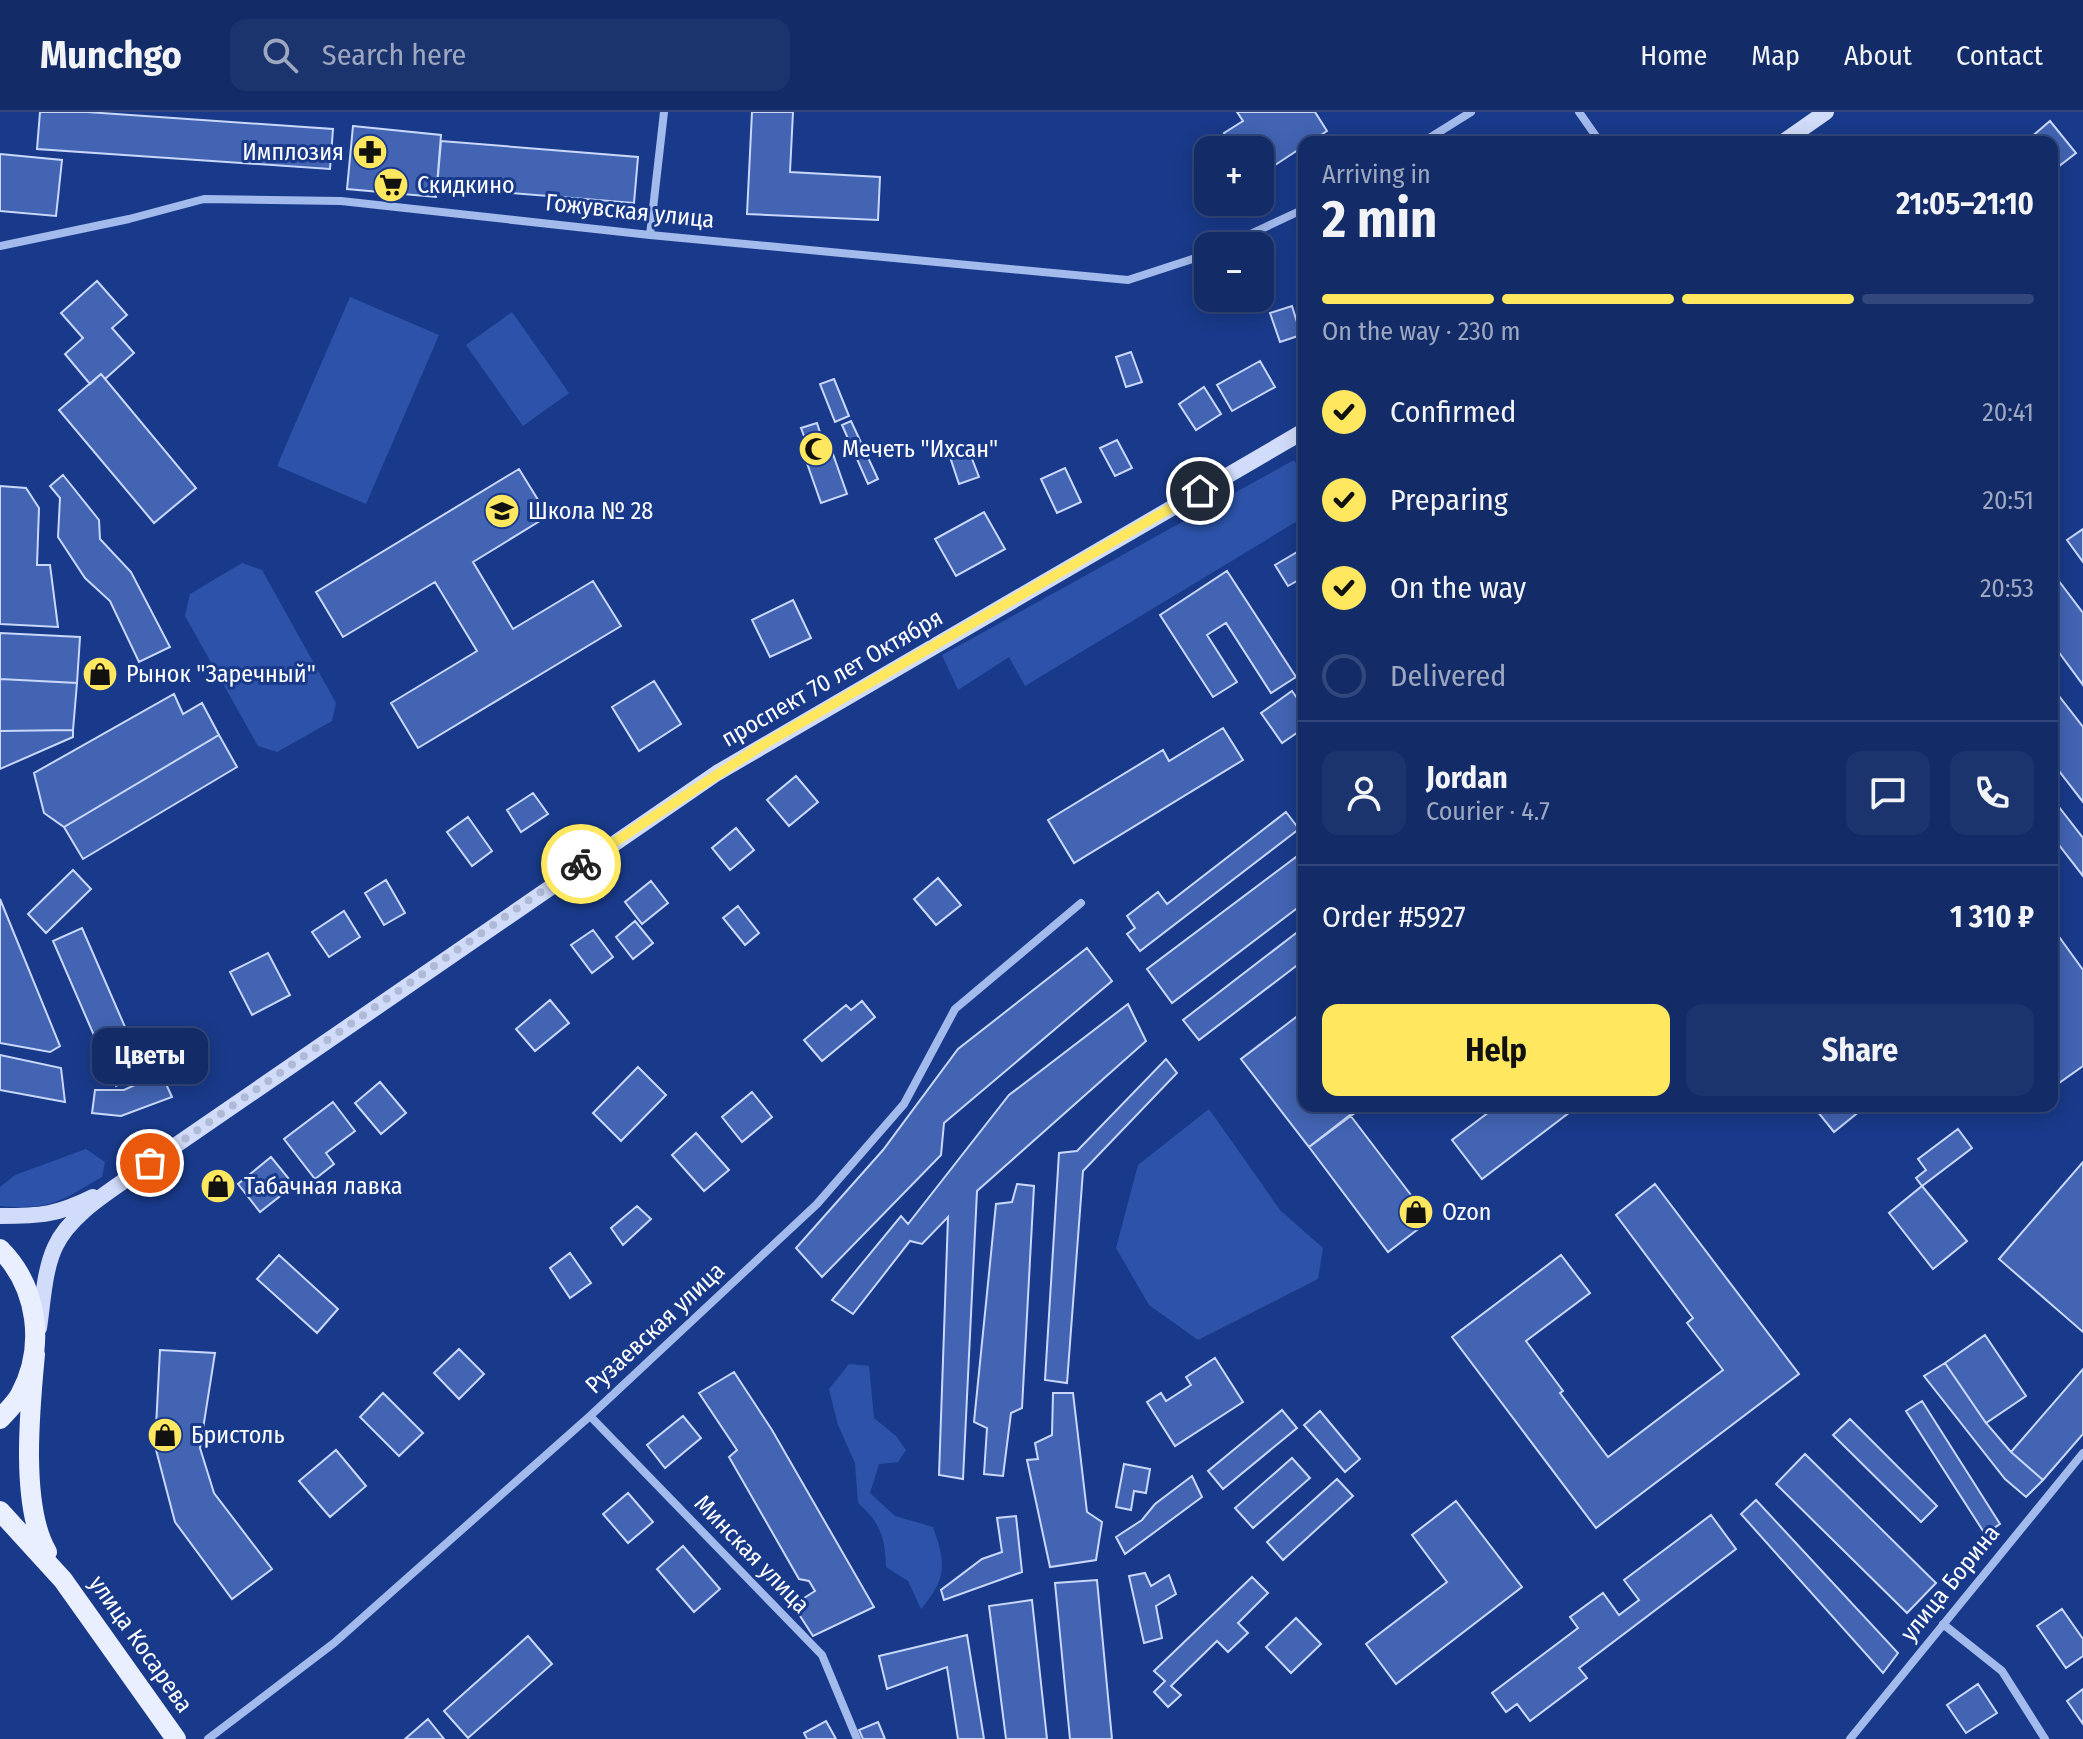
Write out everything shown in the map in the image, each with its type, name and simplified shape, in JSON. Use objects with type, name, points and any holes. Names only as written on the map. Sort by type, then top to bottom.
[{"type":"main road","points":[[1792,136],[1826,112]]},
{"type":"main road","name":"проспект 70 лет Октября","points":[[35,1347],[56,1246],[73,1221],[123,1181],[717,773],[1298,434]]},
{"type":"main road","name":"проспект 70 лет Октября","points":[[0,1216],[39,1216],[64,1212],[123,1181]]},
{"type":"main road","name":"улица Косарева","points":[[0,1249],[11,1260],[28,1289],[36,1322],[30,1411],[33,1517],[41,1543],[63,1580],[176,1739]]},
{"type":"main road","points":[[0,1419],[20,1395],[35,1347]]},
{"type":"main road","name":"улица Косарева","points":[[0,1511],[63,1580]]},
{"type":"street","points":[[650,235],[664,112]]},
{"type":"street","points":[[1433,136],[1471,112]]},
{"type":"street","points":[[1579,112],[1596,136]]},
{"type":"street","name":"Гожувская улица","points":[[0,246],[129,219],[204,199],[341,201],[650,235],[1128,280],[1194,259]]},
{"type":"street","points":[[1255,232],[1298,212]]},
{"type":"street","name":"Рузаевская улица","points":[[208,1739],[334,1643],[590,1416],[817,1204],[904,1104],[955,1009],[1081,903]]},
{"type":"street","name":"Минская улица","points":[[590,1416],[822,1655],[857,1739]]},
{"type":"street","name":"улица Борина","points":[[1850,1739],[2083,1453]]},
{"type":"street","points":[[1943,1624],[2002,1671],[2045,1739]]},
{"type":"shaded area","points":[[350,297],[439,335],[366,504],[277,466]]},
{"type":"shaded area","points":[[512,312],[569,393],[523,426],[466,345]]},
{"type":"shaded area","points":[[1294,460],[1298,466],[1298,521],[1025,686],[1009,657],[958,690],[942,655]]},
{"type":"shaded area","points":[[242,563],[262,570],[336,703],[332,721],[277,752],[258,746],[185,616],[190,594]]},
{"type":"shaded area","points":[[1209,1109],[1280,1210],[1323,1248],[1318,1279],[1198,1340],[1149,1305],[1116,1248],[1138,1165]]},
{"type":"shaded area","points":[[86,1149],[105,1162],[102,1177],[54,1202],[31,1207],[0,1206],[0,1187],[15,1175]]},
{"type":"shaded area","points":[[849,1364],[869,1366],[874,1418],[896,1436],[906,1450],[898,1462],[879,1464],[870,1493],[895,1516],[933,1527],[937,1540],[942,1561],[940,1579],[921,1609],[908,1581],[886,1567],[880,1532],[872,1517],[858,1503],[855,1463],[838,1425],[829,1389]]},
{"type":"building","points":[[40,112],[87,112],[333,129],[330,169],[37,149]]},
{"type":"building","points":[[752,112],[793,112],[790,172],[880,177],[878,220],[747,214]]},
{"type":"building","points":[[1237,112],[1315,112],[1327,131],[1319,136],[1298,136],[1298,150],[1274,166],[1274,136],[1226,136],[1224,133],[1243,121]]},
{"type":"building","points":[[2050,121],[2076,153],[2058,167],[2058,136],[2032,136]]},
{"type":"building","points":[[353,126],[441,135],[436,197],[347,189]]},
{"type":"building","points":[[441,141],[638,157],[634,203],[437,187]]},
{"type":"building","points":[[0,154],[62,160],[56,216],[0,211]]},
{"type":"building","points":[[97,281],[127,315],[112,328],[134,353],[105,379],[101,374],[90,384],[65,354],[83,338],[61,313]]},
{"type":"building","points":[[1292,306],[1298,336],[1280,342],[1270,313]]},
{"type":"building","points":[[1131,352],[1142,382],[1126,387],[1116,357]]},
{"type":"building","points":[[1260,361],[1275,387],[1232,411],[1217,385]]},
{"type":"building","points":[[101,374],[196,488],[154,523],[59,410]]},
{"type":"building","points":[[834,379],[849,416],[835,422],[820,384]]},
{"type":"building","points":[[1204,387],[1221,414],[1196,430],[1179,404]]},
{"type":"building","points":[[851,421],[878,479],[868,484],[842,425]]},
{"type":"building","points":[[817,423],[823,442],[828,440],[847,494],[821,503],[802,449],[808,447],[801,428]]},
{"type":"building","points":[[1117,440],[1132,468],[1115,476],[1100,448]]},
{"type":"building","points":[[969,451],[979,477],[959,484],[951,460]]},
{"type":"building","points":[[1065,468],[1081,502],[1057,513],[1041,479]]},
{"type":"building","points":[[519,469],[548,516],[473,562],[513,629],[593,581],[621,626],[418,748],[391,703],[477,651],[435,582],[343,637],[316,592]]},
{"type":"building","points":[[63,475],[99,520],[100,539],[131,572],[170,647],[139,662],[110,601],[85,578],[58,537],[60,498],[50,486]]},
{"type":"building","points":[[0,486],[26,488],[39,508],[37,565],[50,565],[58,627],[0,624]]},
{"type":"building","points":[[984,512],[1005,549],[956,576],[935,539]]},
{"type":"building","points":[[2083,529],[2083,562],[2067,540]]},
{"type":"building","points":[[1298,552],[1298,580],[1288,586],[1275,565]]},
{"type":"building","points":[[1227,571],[1296,677],[1271,693],[1226,623],[1207,635],[1237,682],[1213,697],[1160,615]]},
{"type":"building","points":[[2058,580],[2083,613],[2083,685],[2058,651]]},
{"type":"building","points":[[793,600],[811,638],[770,657],[752,620]]},
{"type":"building","points":[[0,633],[80,637],[77,683],[0,679]]},
{"type":"building","points":[[0,679],[77,683],[73,730],[0,731]]},
{"type":"building","points":[[654,681],[681,724],[639,751],[612,707]]},
{"type":"building","points":[[1292,691],[1298,700],[1298,732],[1282,743],[1261,713]]},
{"type":"building","points":[[174,694],[183,714],[202,703],[219,735],[64,827],[44,813],[34,773]]},
{"type":"building","points":[[2058,695],[2083,727],[2083,802],[2058,770]]},
{"type":"building","points":[[1223,728],[1243,760],[1074,863],[1048,820],[1163,750],[1169,761]]},
{"type":"building","points":[[73,730],[73,737],[0,769],[0,731]]},
{"type":"building","points":[[219,735],[237,767],[83,859],[64,827]]},
{"type":"building","points":[[796,776],[818,802],[789,826],[767,800]]},
{"type":"building","points":[[533,793],[548,814],[521,832],[507,810]]},
{"type":"building","points":[[2058,806],[2083,838],[2083,876],[2058,844]]},
{"type":"building","points":[[1286,812],[1298,828],[1140,951],[1127,934],[1135,928],[1127,916],[1158,892],[1167,904]]},
{"type":"building","points":[[468,817],[492,851],[472,866],[447,832]]},
{"type":"building","points":[[736,828],[754,850],[730,870],[712,848]]},
{"type":"building","points":[[1298,856],[1298,908],[1172,1003],[1147,969]]},
{"type":"building","points":[[73,870],[91,889],[46,933],[28,914]]},
{"type":"building","points":[[938,878],[961,905],[936,925],[914,899]]},
{"type":"building","points":[[386,880],[405,913],[384,925],[365,893]]},
{"type":"building","points":[[651,881],[668,903],[642,924],[625,902]]},
{"type":"building","points":[[0,899],[60,1046],[50,1052],[0,1043]]},
{"type":"building","points":[[738,906],[759,933],[745,945],[723,918]]},
{"type":"building","points":[[344,911],[360,937],[329,957],[312,932]]},
{"type":"building","points":[[635,921],[653,943],[633,959],[616,937]]},
{"type":"building","points":[[82,928],[145,1073],[116,1086],[53,941]]},
{"type":"building","points":[[593,930],[613,957],[592,973],[571,945]]},
{"type":"building","points":[[1298,932],[1298,965],[1199,1040],[1183,1020]]},
{"type":"building","points":[[2058,935],[2083,970],[2083,1066],[2059,1083]]},
{"type":"building","points":[[1087,948],[1112,981],[944,1123],[941,1155],[822,1277],[796,1248],[883,1150],[958,1049]]},
{"type":"building","points":[[268,953],[290,995],[252,1015],[230,972]]},
{"type":"building","points":[[550,1000],[569,1023],[535,1051],[516,1029]]},
{"type":"building","points":[[862,1001],[875,1017],[822,1061],[804,1040],[846,1005],[851,1010]]},
{"type":"building","points":[[1128,1004],[1146,1041],[977,1191],[963,1479],[939,1475],[948,1217],[922,1244],[910,1241],[853,1314],[832,1300],[901,1216],[908,1224],[1009,1095]]},
{"type":"building","points":[[1298,1016],[1298,1112],[1356,1112],[1309,1147],[1241,1059]]},
{"type":"building","points":[[0,1055],[61,1068],[65,1102],[0,1090]]},
{"type":"building","points":[[1166,1059],[1177,1073],[1083,1171],[1067,1383],[1045,1380],[1059,1153],[1077,1151]]},
{"type":"building","points":[[638,1067],[666,1095],[621,1141],[593,1113]]},
{"type":"building","points":[[161,1073],[172,1097],[121,1116],[92,1113],[95,1090],[124,1090]]},
{"type":"building","points":[[380,1082],[406,1113],[381,1134],[355,1103]]},
{"type":"building","points":[[752,1092],[772,1117],[742,1142],[722,1117]]},
{"type":"building","points":[[333,1102],[355,1131],[326,1153],[334,1164],[315,1179],[284,1139]]},
{"type":"building","points":[[1489,1112],[1570,1112],[1482,1179],[1452,1140]]},
{"type":"building","points":[[1818,1112],[1859,1112],[1834,1132]]},
{"type":"building","points":[[1350,1115],[1430,1220],[1388,1252],[1309,1147]]},
{"type":"building","points":[[1958,1129],[1972,1148],[1922,1186],[1916,1178],[1926,1170],[1918,1159]]},
{"type":"building","points":[[696,1133],[729,1170],[704,1191],[672,1155]]},
{"type":"building","points":[[271,1157],[294,1185],[260,1212],[238,1184]]},
{"type":"building","points":[[2083,1162],[2083,1332],[1999,1259]]},
{"type":"building","points":[[1017,1184],[1034,1186],[1022,1408],[1011,1413],[1003,1476],[984,1474],[987,1428],[974,1422],[996,1204],[1012,1202]]},
{"type":"building","points":[[1655,1184],[1799,1374],[1596,1528],[1452,1337],[1561,1255],[1590,1293],[1526,1341],[1608,1457],[1723,1370],[1687,1323],[1693,1318],[1616,1215]]},
{"type":"building","points":[[1922,1186],[1967,1241],[1933,1269],[1889,1213]]},
{"type":"building","points":[[637,1206],[651,1219],[623,1245],[611,1228]]},
{"type":"building","points":[[570,1253],[591,1283],[570,1298],[550,1268]]},
{"type":"building","points":[[279,1255],[338,1309],[317,1333],[257,1279]]},
{"type":"building","points":[[1985,1335],[2026,1396],[1986,1423],[1945,1363]]},
{"type":"building","points":[[459,1349],[484,1374],[459,1399],[434,1373]]},
{"type":"building","points":[[160,1350],[215,1353],[200,1448],[214,1493],[272,1569],[232,1599],[175,1522],[155,1446]]},
{"type":"building","points":[[1215,1358],[1243,1402],[1175,1446],[1147,1402],[1161,1393],[1166,1401],[1191,1385],[1186,1377]]},
{"type":"building","points":[[1945,1363],[1986,1423],[2011,1452],[2043,1480],[2026,1497],[2005,1479],[1924,1376]]},
{"type":"building","points":[[2083,1369],[2083,1434],[2043,1480],[2011,1452]]},
{"type":"building","points":[[734,1372],[772,1430],[874,1607],[813,1636],[793,1605],[815,1591],[809,1581],[799,1579],[729,1457],[737,1450],[699,1393]]},
{"type":"building","points":[[383,1393],[423,1433],[399,1456],[360,1417]]},
{"type":"building","points":[[1053,1393],[1073,1393],[1087,1512],[1102,1522],[1096,1560],[1050,1567],[1027,1460],[1038,1459],[1035,1443],[1052,1435]]},
{"type":"building","points":[[1922,1401],[2000,1524],[1985,1534],[1906,1411]]},
{"type":"building","points":[[1282,1410],[1297,1428],[1223,1489],[1208,1471]]},
{"type":"building","points":[[1320,1411],[1360,1459],[1345,1472],[1304,1425]]},
{"type":"building","points":[[683,1416],[701,1438],[665,1468],[647,1445]]},
{"type":"building","points":[[1850,1419],[1937,1506],[1921,1522],[1833,1435]]},
{"type":"building","points":[[336,1450],[366,1486],[330,1517],[299,1481]]},
{"type":"building","points":[[1805,1454],[1936,1583],[1907,1613],[1776,1484]]},
{"type":"building","points":[[1292,1458],[1310,1478],[1253,1528],[1235,1508]]},
{"type":"building","points":[[1124,1464],[1150,1469],[1146,1493],[1134,1491],[1131,1510],[1116,1507]]},
{"type":"building","points":[[1192,1476],[1202,1497],[1125,1554],[1116,1537],[1142,1520],[1155,1504]]},
{"type":"building","points":[[1337,1479],[1353,1496],[1283,1560],[1267,1542]]},
{"type":"building","points":[[628,1493],[653,1522],[628,1543],[603,1514]]},
{"type":"building","points":[[1756,1500],[1898,1653],[1883,1673],[1741,1514]]},
{"type":"building","points":[[1456,1501],[1522,1587],[1396,1684],[1366,1644],[1447,1582],[1412,1535]]},
{"type":"building","points":[[1711,1515],[1736,1549],[1579,1668],[1587,1678],[1530,1721],[1517,1704],[1506,1712],[1492,1693],[1578,1628],[1570,1617],[1603,1593],[1619,1615],[1639,1600],[1624,1580]]},
{"type":"building","points":[[1016,1516],[1022,1572],[944,1600],[941,1590],[982,1559],[1002,1552],[997,1518]]},
{"type":"building","points":[[683,1546],[720,1589],[694,1612],[657,1569]]},
{"type":"building","points":[[1145,1573],[1151,1586],[1169,1575],[1176,1594],[1156,1606],[1162,1638],[1144,1643],[1129,1576]]},
{"type":"building","points":[[1252,1577],[1268,1593],[1238,1623],[1248,1633],[1228,1652],[1217,1641],[1171,1686],[1181,1695],[1168,1707],[1154,1692],[1165,1681],[1154,1671]]},
{"type":"building","points":[[1097,1580],[1112,1739],[1070,1739],[1055,1583]]},
{"type":"building","points":[[1032,1600],[1047,1739],[1006,1739],[989,1606]]},
{"type":"building","points":[[2062,1609],[2083,1639],[2083,1656],[2066,1668],[2037,1626]]},
{"type":"building","points":[[1296,1618],[1321,1644],[1291,1673],[1266,1647]]},
{"type":"building","points":[[967,1635],[984,1739],[958,1739],[947,1667],[887,1689],[879,1656]]},
{"type":"building","points":[[528,1636],[552,1664],[468,1738],[444,1711]]},
{"type":"building","points":[[1978,1684],[1997,1713],[1966,1733],[1947,1705]]},
{"type":"building","points":[[2083,1689],[2083,1724],[2067,1701]]},
{"type":"building","points":[[428,1719],[444,1739],[405,1739]]},
{"type":"building","points":[[826,1721],[836,1739],[807,1739],[804,1733]]},
{"type":"building","points":[[878,1722],[885,1739],[863,1739],[859,1730]]},
{"type":"way so far","points":[[150,1163],[581,864]]},
{"type":"place","name":"Имплозия","points":[[370,152]]},
{"type":"place","name":"Скидкино","points":[[391,185]]},
{"type":"place","name":"Мечеть \"Ихсан\"","points":[[816,449]]},
{"type":"place","name":"Школа № 28","points":[[502,511]]},
{"type":"place","name":"Рынок \"Заречный\"","points":[[100,674]]},
{"type":"place","name":"Цветы","points":[[150,1163]]},
{"type":"place","name":"Табачная лавка","points":[[218,1186]]},
{"type":"place","name":"Ozon","points":[[1416,1212]]},
{"type":"place","name":"Бристоль","points":[[165,1435]]},
{"type":"route","points":[[581,864],[761,746],[1200,491]]}]
